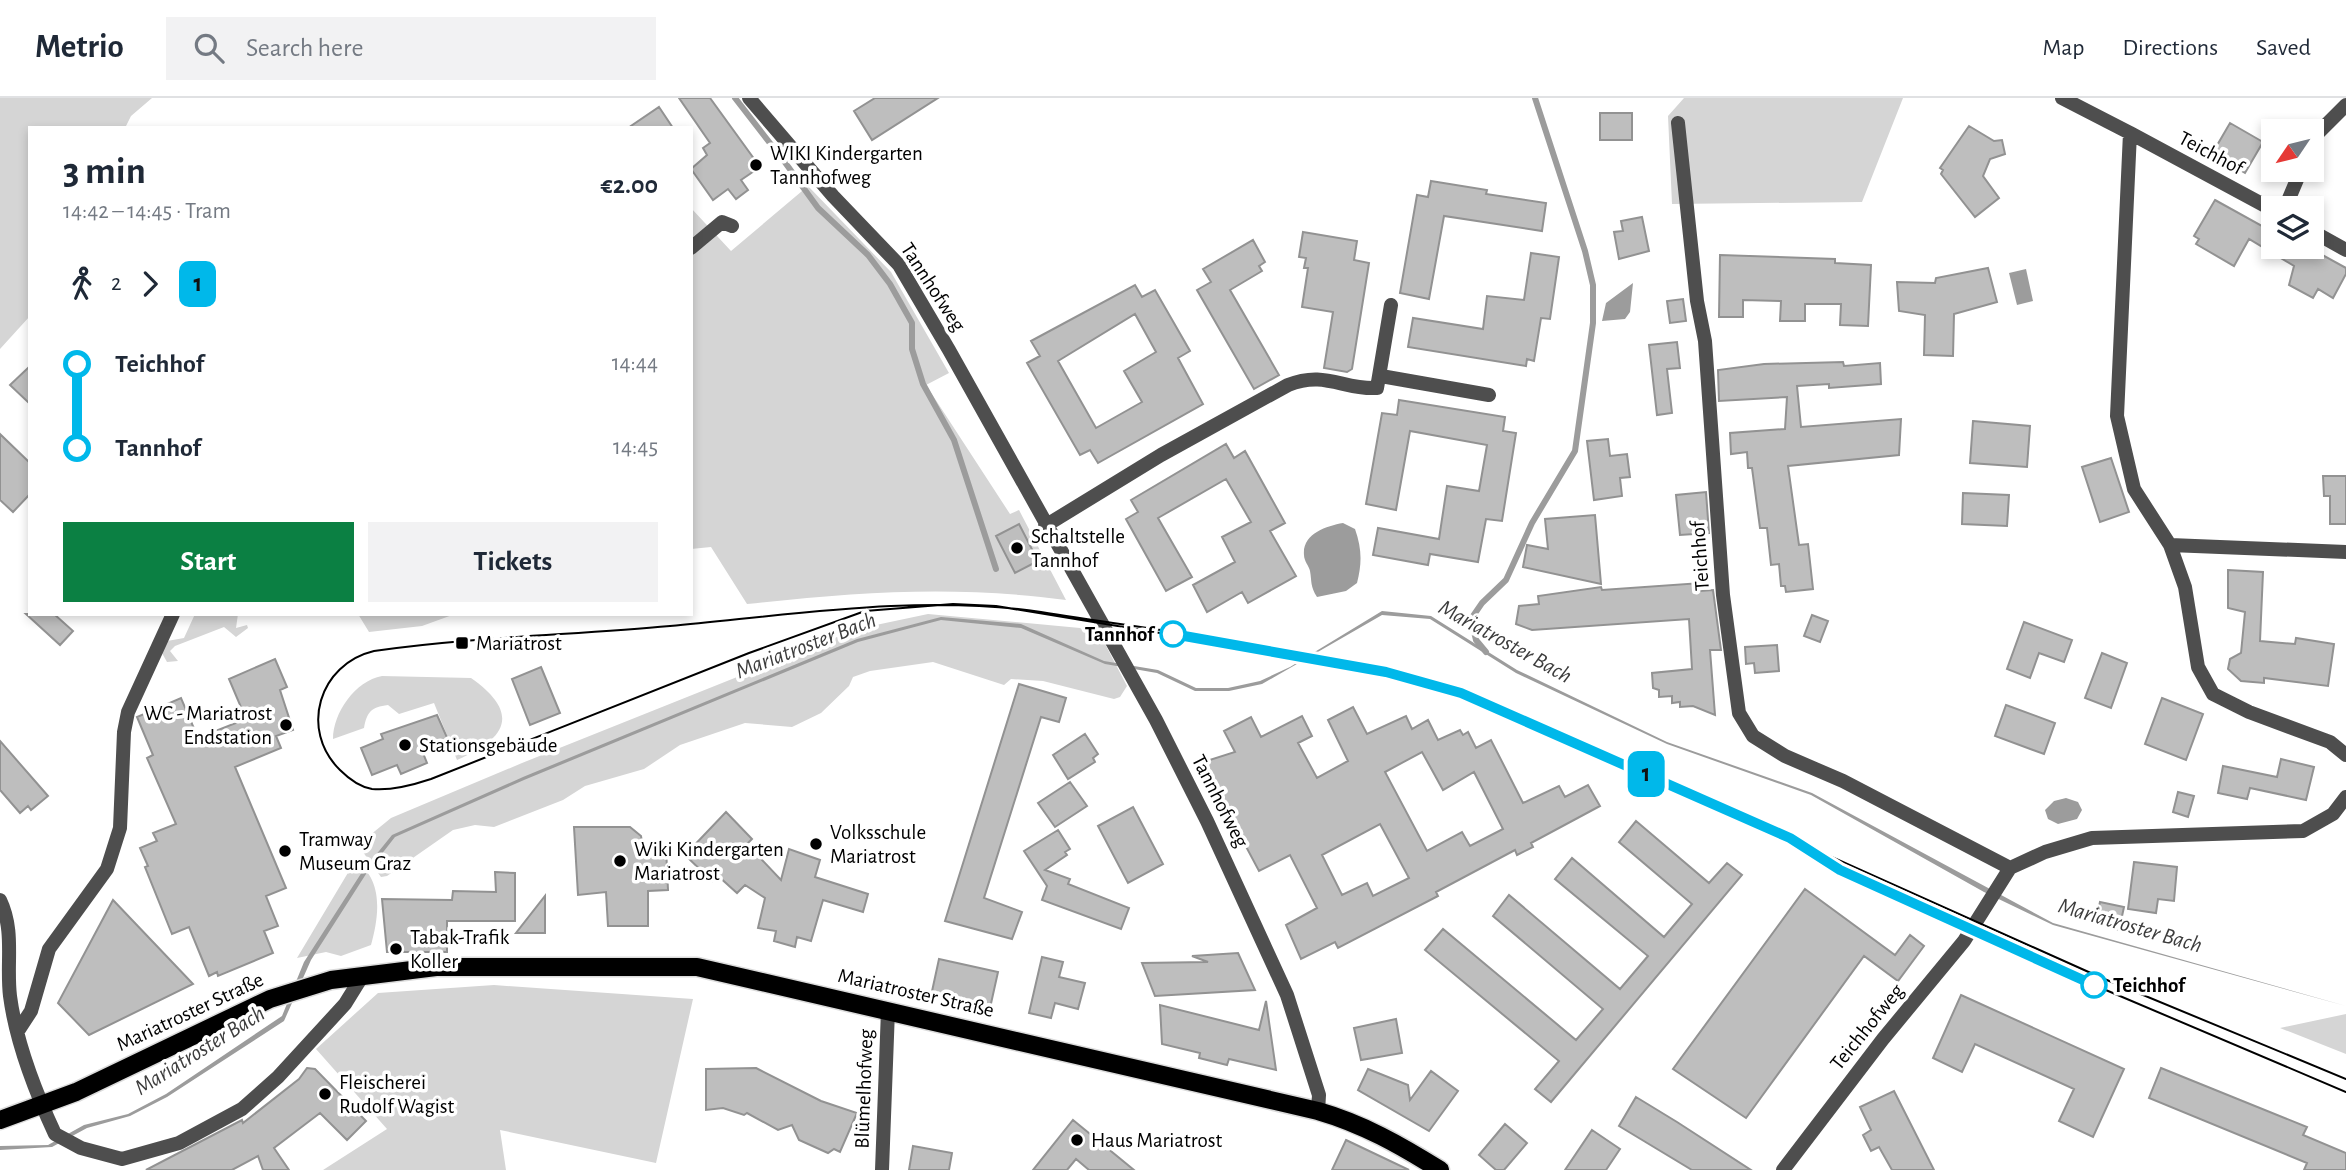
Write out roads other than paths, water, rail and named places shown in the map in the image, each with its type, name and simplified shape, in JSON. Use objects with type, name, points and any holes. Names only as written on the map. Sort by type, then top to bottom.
[{"type":"main road","name":"Mariatroster Straße","points":[[0,1120],[42,1106],[270,999],[331,980],[436,967],[697,967],[1318,1111],[1352,1121],[1403,1145],[1440,1170]]},
{"type":"street","name":"Tannhofweg","points":[[750,98],[833,196],[899,265],[1109,637],[1213,834],[1281,982],[1319,1095],[1318,1111]]},
{"type":"street","name":"Teichhof","points":[[2062,98],[2261,204]]},
{"type":"street","points":[[2324,127],[2346,105]]},
{"type":"street","name":"Teichhof","points":[[1678,123],[1697,301],[1705,341],[1723,595],[1739,713],[1753,736],[1785,756],[1843,781],[2010,867]]},
{"type":"street","points":[[2130,133],[2118,416],[2134,489],[2170,545],[2185,587],[2198,667],[2213,694],[2249,712],[2330,742],[2346,755]]},
{"type":"street","points":[[693,246],[722,222],[732,226]]},
{"type":"street","points":[[2324,238],[2346,250]]},
{"type":"street","points":[[1045,526],[1161,455],[1288,385],[1304,379],[1324,377],[1377,388],[1391,305]]},
{"type":"street","points":[[1381,376],[1489,395]]},
{"type":"street","points":[[2170,545],[2346,552]]},
{"type":"street","points":[[18,1031],[32,1011],[49,949],[107,869],[120,828],[124,732],[128,712],[172,616]]},
{"type":"street","points":[[2010,867],[2045,852],[2092,838],[2303,831],[2333,814],[2346,797]]},
{"type":"street","name":"Teichhofweg","points":[[1783,1170],[1985,908],[2010,867]]},
{"type":"street","points":[[0,900],[11,942],[10,996],[18,1031],[42,1106],[55,1134],[81,1149],[122,1159],[178,1143],[242,1109],[278,1077],[345,1004],[363,975]]},
{"type":"street","name":"Blümelhofweg","points":[[882,1170],[888,1010]]},
{"type":"waterway","points":[[735,98],[780,156]]},
{"type":"waterway","name":"Mariatroster Bach","points":[[1486,652],[1476,640],[1471,619],[1482,603],[1506,580],[1532,523],[1575,451],[1593,323],[1593,285],[1585,251],[1535,98]]},
{"type":"waterway","points":[[784,161],[818,208],[868,255],[890,284],[912,323],[912,349],[923,384],[954,440],[996,569]]},
{"type":"tram line","points":[[2346,1079],[2102,978],[1486,702],[1433,685],[1379,670],[1266,647],[1041,612],[996,607],[949,605],[903,606],[856,608],[670,626],[448,642],[374,651],[355,658],[340,669],[328,684],[321,700],[318,718],[320,736],[327,754],[354,782],[368,788],[387,789],[431,779],[749,653],[865,611],[953,604],[996,606],[1323,660],[1407,676],[1461,693],[1790,838],[1840,870],[2094,985],[2346,1092]]},
{"type":"tram line","name":"1","points":[[1173,634],[1407,676],[1461,693],[1790,838],[1840,870],[2094,985]]},
{"type":"place","name":"WIKI Kindergarten Tannhofweg","points":[[756,165]]},
{"type":"place","name":"Schaltstelle Tannhof","points":[[1017,548]]},
{"type":"place","name":"Tannhof","points":[[1173,634]]},
{"type":"place","name":"Mariatrost","points":[[462,643]]},
{"type":"place","name":"WC - Mariatrost Endstation","points":[[286,725]]},
{"type":"place","name":"Stationsgebäude","points":[[405,745]]},
{"type":"place","name":"Volksschule Mariatrost","points":[[816,844]]},
{"type":"place","name":"Tramway Museum Graz","points":[[285,851]]},
{"type":"place","name":"Wiki Kindergarten Mariatrost","points":[[620,861]]},
{"type":"place","name":"Tabak-Trafik Koller","points":[[396,949]]},
{"type":"place","name":"Teichhof","points":[[2094,985]]},
{"type":"place","name":"Fleischerei Rudolf Wagist","points":[[325,1094]]},
{"type":"place","name":"Haus Mariatrost","points":[[1077,1140]]}]
